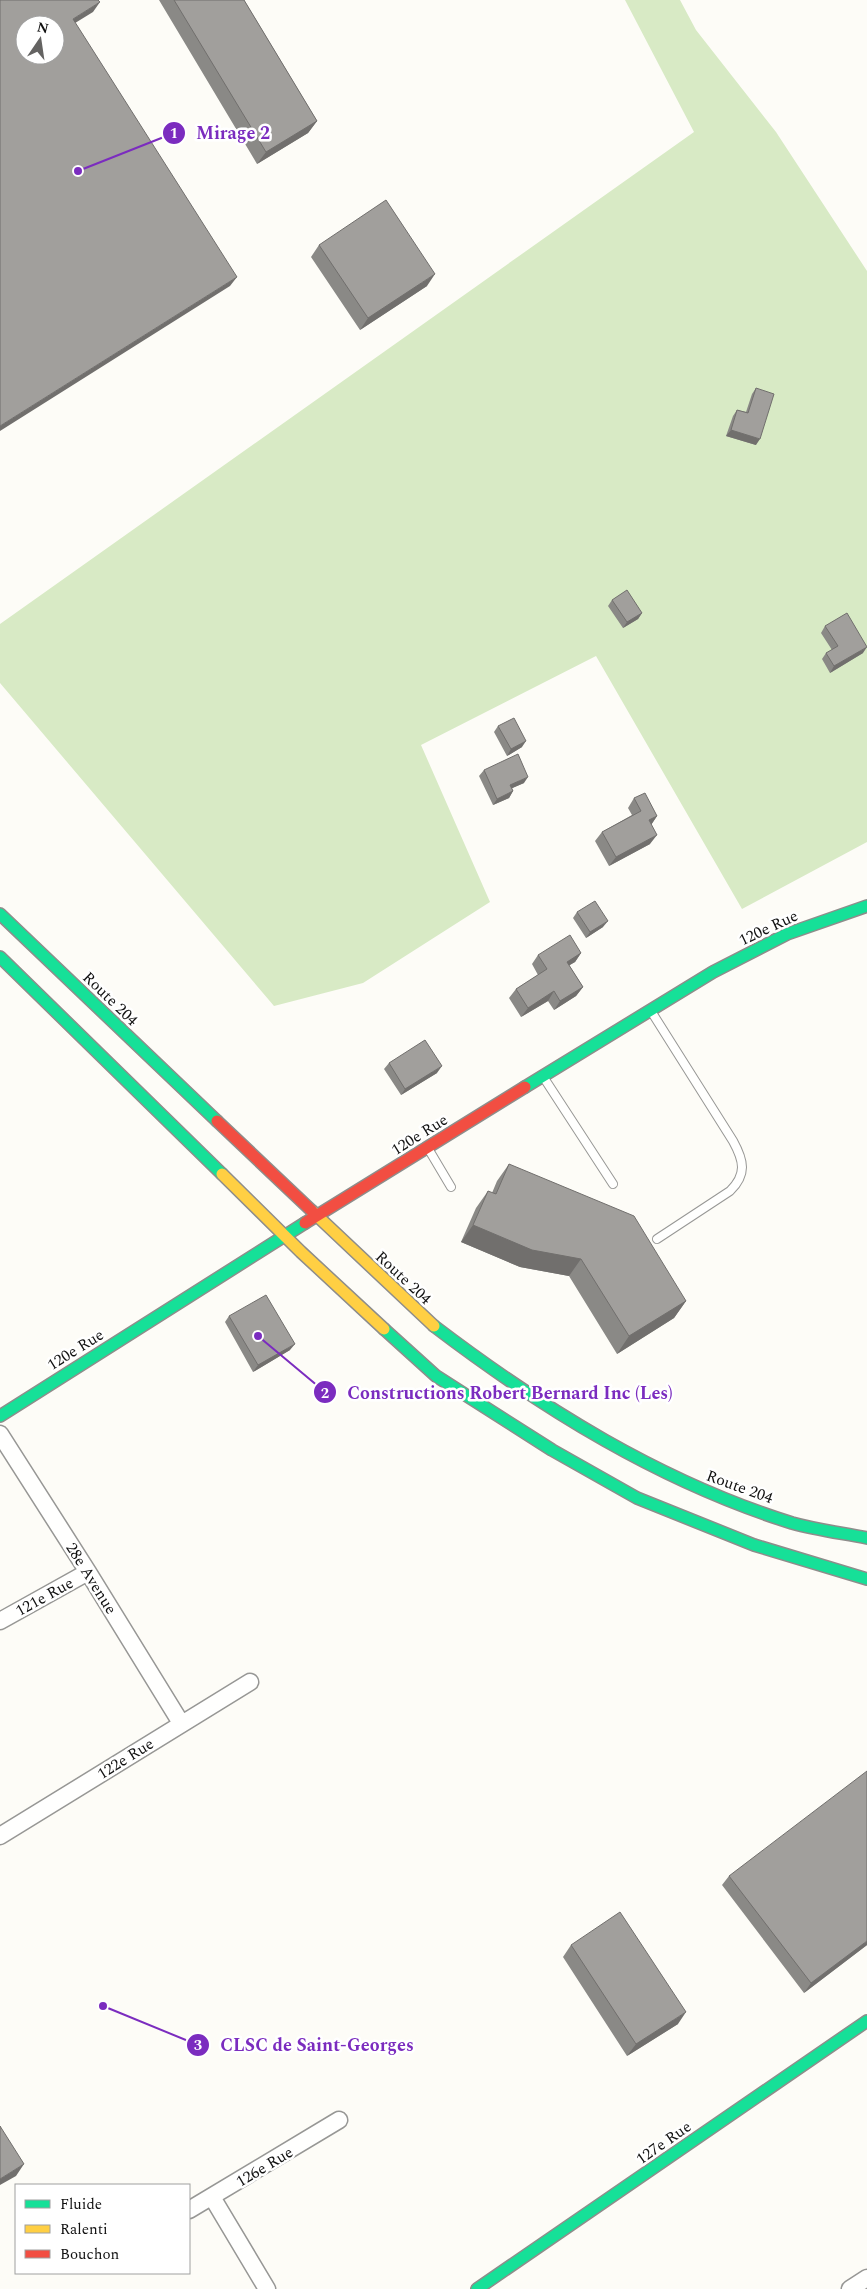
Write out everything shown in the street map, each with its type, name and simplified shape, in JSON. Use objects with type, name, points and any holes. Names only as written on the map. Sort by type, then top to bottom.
[{"type":"main road","name":"120e Rue","points":[[0,1416],[316,1216],[650,1009],[713,972],[787,934],[867,906]]},
{"type":"main road","name":"Route 204","points":[[0,914],[427,1320],[483,1364],[562,1416],[699,1489],[794,1523],[867,1538]]},
{"type":"main road","points":[[0,957],[154,1109],[286,1235],[301,1252],[436,1376],[552,1450],[646,1501],[754,1545],[867,1579]]},
{"type":"main road","name":"127e Rue","points":[[477,2289],[867,2021]]},
{"type":"street","name":"28e Avenue","points":[[0,1434],[181,1723]]},
{"type":"street","name":"121e Rue","points":[[0,1621],[88,1572]]},
{"type":"street","name":"122e Rue","points":[[0,1836],[250,1682]]},
{"type":"street","name":"126e Rue","points":[[190,2209],[339,2120]]},
{"type":"street","points":[[212,2197],[267,2289]]},
{"type":"street","points":[[850,2289],[867,2278]]},
{"type":"lane","points":[[650,1009],[734,1141],[741,1157],[742,1174],[739,1182],[730,1191],[656,1239]]},
{"type":"lane","points":[[543,1076],[613,1184]]},
{"type":"lane","points":[[428,1148],[451,1187]]},
{"type":"green space","points":[[625,0],[680,0],[696,30],[776,132],[867,271],[867,842],[742,909],[596,656],[421,745],[490,902],[363,983],[274,1006],[0,683],[0,624],[694,132]]},
{"type":"building","points":[[0,0],[98,0],[100,2],[73,19],[237,277],[0,426]]},
{"type":"building","points":[[174,0],[244,0],[317,121],[266,152]]},
{"type":"building","points":[[386,200],[435,274],[368,318],[319,245]]},
{"type":"building","points":[[756,388],[774,394],[760,439],[731,430],[737,410],[748,413]]},
{"type":"building","points":[[627,590],[642,613],[627,622],[612,600]]},
{"type":"building","points":[[847,613],[867,647],[834,666],[826,653],[838,646],[825,626]]},
{"type":"building","points":[[514,718],[526,741],[511,749],[498,726]]},
{"type":"building","points":[[518,754],[528,777],[510,785],[513,791],[497,799],[484,770]]},
{"type":"building","points":[[645,793],[657,816],[649,820],[657,835],[616,857],[602,832],[641,811],[634,798]]},
{"type":"building","points":[[595,901],[608,921],[590,932],[577,912]]},
{"type":"building","points":[[570,935],[581,953],[567,962],[583,987],[560,1001],[554,991],[528,1008],[516,989],[547,969],[538,955]]},
{"type":"building","points":[[425,1040],[442,1066],[405,1089],[389,1063]]},
{"type":"building","points":[[509,1164],[634,1216],[686,1301],[629,1336],[581,1259],[532,1250],[473,1225],[488,1191],[496,1194]]},
{"type":"building","points":[[266,1295],[295,1344],[258,1365],[229,1316]]},
{"type":"building","points":[[867,1771],[867,1941],[811,1983],[729,1876]]},
{"type":"building","points":[[620,1912],[686,2012],[636,2044],[571,1945]]},
{"type":"building","points":[[0,2126],[24,2164],[0,2179]]},
{"type":"traffic: fast","points":[[525,1087],[713,972],[787,934],[867,906]]},
{"type":"traffic: fast","points":[[0,914],[217,1121]]},
{"type":"traffic: fast","points":[[0,957],[222,1174]]},
{"type":"traffic: fast","points":[[0,1416],[305,1223]]},
{"type":"traffic: fast","points":[[434,1326],[517,1386],[561,1414],[650,1465],[696,1487],[792,1523],[867,1538]]},
{"type":"traffic: fast","points":[[384,1329],[436,1376],[552,1450],[637,1498],[754,1545],[867,1579]]},
{"type":"traffic: fast","points":[[477,2289],[867,2021]]},
{"type":"traffic: slow","points":[[222,1174],[301,1252],[384,1329]]},
{"type":"traffic: slow","points":[[312,1211],[434,1326]]},
{"type":"traffic: jam","points":[[305,1223],[525,1087]]},
{"type":"traffic: jam","points":[[217,1121],[312,1211]]},
{"type":"place","name":"Mirage 2","points":[[78,171]]},
{"type":"place","name":"Constructions Robert Bernard Inc (Les)","points":[[258,1336]]},
{"type":"place","name":"CLSC de Saint-Georges","points":[[103,2006]]}]
